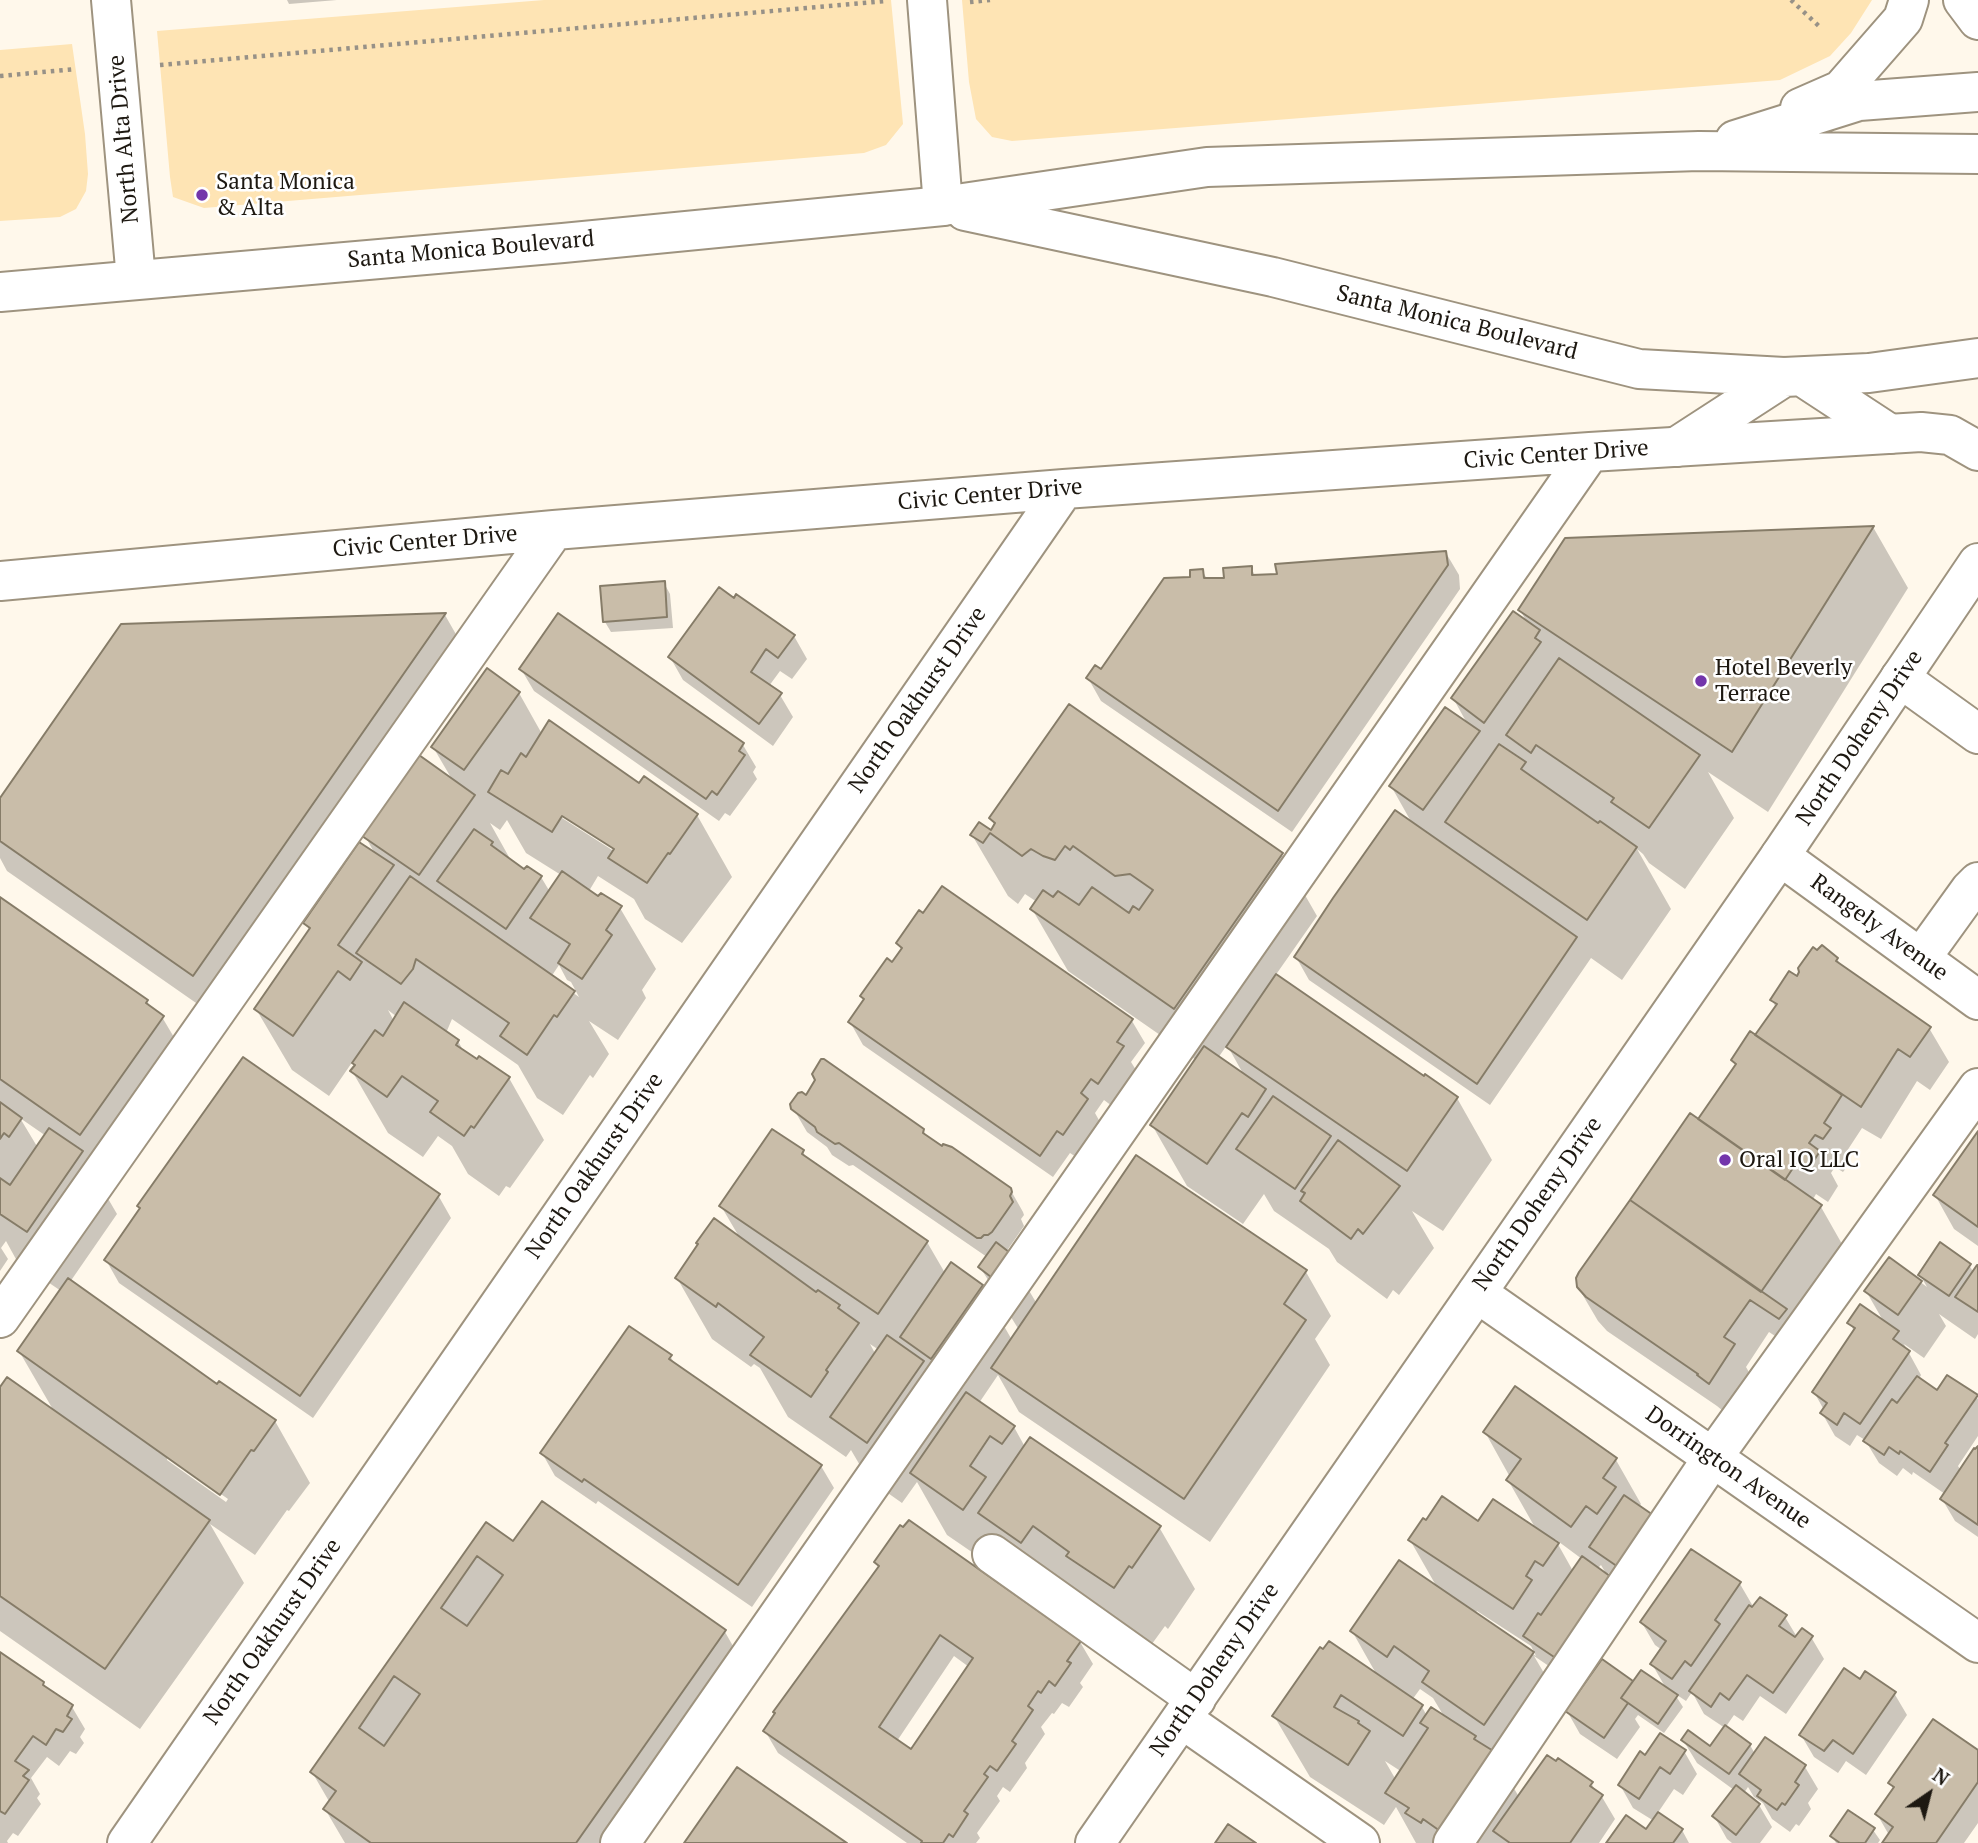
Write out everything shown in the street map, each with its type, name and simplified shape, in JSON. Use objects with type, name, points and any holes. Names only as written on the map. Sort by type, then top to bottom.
[{"type":"street","name":"North Alta Drive","points":[[111,0],[136,279]]},
{"type":"street","points":[[1699,151],[1841,90],[1903,19],[1909,0]]},
{"type":"street","points":[[1963,0],[1978,20]]},
{"type":"street","points":[[943,206],[944,1]]},
{"type":"street","points":[[1699,151],[1859,101],[1978,92]]},
{"type":"street","name":"Santa Monica Boulevard","points":[[0,292],[564,243],[943,206],[1207,167],[1699,151],[1978,154]]},
{"type":"street","name":"Santa Monica Boulevard","points":[[943,206],[1273,277],[1639,369],[1793,377],[1869,373],[1978,358]]},
{"type":"street","points":[[1676,447],[1793,377],[1890,434]]},
{"type":"street","name":"Civic Center Drive","points":[[7,590],[554,530],[1064,489],[1921,432],[1950,435],[1978,451]]},
{"type":"street","points":[[620,1843],[1590,452]]},
{"type":"street","name":"North Oakhurst Drive","points":[[127,1843],[1064,489]]},
{"type":"street","points":[[0,1318],[554,530]]},
{"type":"street","name":"North Doheny Drive","points":[[1095,1843],[1780,856],[1978,563]]},
{"type":"street","points":[[1900,678],[1978,733]]},
{"type":"street","name":"Rangely Avenue","points":[[1780,856],[1978,1000]]},
{"type":"street","points":[[1921,958],[1970,890],[1978,883]]},
{"type":"street","points":[[1452,1843],[1713,1457],[1978,1088]]},
{"type":"street","name":"Dorrington Avenue","points":[[1477,1293],[1978,1643]]},
{"type":"street","points":[[992,1554],[1360,1843]]},
{"type":"path","points":[[160,65],[891,0]]},
{"type":"path","points":[[944,1],[990,0]]},
{"type":"path","points":[[1791,0],[1822,29]]},
{"type":"path","points":[[0,76],[76,69]]},
{"type":"shaded area","points":[[544,0],[891,0],[903,124],[886,145],[864,153],[204,208],[173,197],[157,31]]},
{"type":"shaded area","points":[[962,0],[1872,0],[1851,33],[1830,56],[1780,80],[1012,141],[992,137],[976,119],[969,82]]},
{"type":"shaded area","points":[[72,44],[85,134],[88,174],[86,191],[76,209],[60,217],[0,221],[0,50]]},
{"type":"building","name":"Hotel Beverly Terrace","points":[[1874,526],[1732,752],[1518,610],[1565,538]]},
{"type":"building","points":[[1446,551],[1448,565],[1278,811],[1086,678],[1095,665],[1101,669],[1164,578],[1190,577],[1190,570],[1203,569],[1204,578],[1224,578],[1223,568],[1252,566],[1252,575],[1277,574],[1275,564]]},
{"type":"building","points":[[665,581],[667,617],[603,622],[600,586]]},
{"type":"building","points":[[719,587],[734,598],[736,594],[795,635],[778,658],[766,649],[751,672],[782,693],[759,724],[668,657]]},
{"type":"building","points":[[1513,611],[1540,630],[1535,638],[1541,642],[1484,723],[1451,698]]},
{"type":"building","points":[[446,613],[193,976],[0,841],[0,798],[121,624]]},
{"type":"building","points":[[558,613],[744,743],[739,751],[745,755],[717,795],[712,791],[706,799],[519,669]]},
{"type":"building","points":[[1559,658],[1700,755],[1649,828],[1611,802],[1614,798],[1536,745],[1531,753],[1506,735]]},
{"type":"building","points":[[487,668],[520,692],[464,770],[431,747]]},
{"type":"building","points":[[1069,704],[1283,853],[1174,1009],[1030,909],[1043,890],[1053,897],[1058,891],[1079,905],[1092,887],[1129,913],[1133,906],[1139,910],[1153,890],[1130,874],[1115,876],[1073,846],[1070,850],[1065,846],[1055,860],[1031,849],[1022,856],[990,833],[983,843],[970,835],[979,822],[991,830],[995,823],[989,818]]},
{"type":"building","points":[[1445,707],[1480,731],[1423,810],[1389,786]]},
{"type":"building","points":[[549,720],[639,783],[644,776],[698,814],[647,883],[608,858],[614,849],[562,816],[552,832],[488,792],[501,770],[508,774],[521,753],[526,757]]},
{"type":"building","points":[[1499,744],[1526,762],[1521,769],[1637,847],[1587,920],[1445,822]]},
{"type":"building","points":[[419,755],[475,795],[419,875],[362,836]]},
{"type":"building","points":[[1395,810],[1577,937],[1477,1084],[1294,957]]},
{"type":"building","points":[[474,829],[524,869],[527,866],[542,876],[506,929],[437,881]]},
{"type":"building","points":[[359,842],[394,865],[338,945],[362,962],[350,980],[338,971],[293,1036],[254,1009],[310,928],[303,923]]},
{"type":"building","points":[[562,871],[598,896],[601,893],[622,906],[606,930],[612,935],[582,979],[558,963],[570,944],[530,918]]},
{"type":"building","points":[[410,876],[575,991],[557,1017],[554,1015],[527,1055],[500,1036],[509,1023],[416,959],[413,969],[401,984],[356,953]]},
{"type":"building","points":[[942,886],[1133,1019],[1117,1042],[1124,1046],[1098,1084],[1091,1079],[1081,1093],[1088,1099],[1063,1135],[1057,1131],[1040,1156],[848,1022],[864,999],[860,996],[887,958],[892,962],[902,948],[896,943],[919,910],[923,913]]},
{"type":"building","points":[[0,897],[148,1000],[146,1003],[164,1016],[80,1135],[0,1079]]},
{"type":"building","points":[[1822,945],[1838,958],[1836,961],[1931,1027],[1910,1057],[1898,1049],[1861,1107],[1755,1035],[1777,1004],[1770,1000],[1789,971],[1797,976],[1798,968],[1813,947],[1817,950]]},
{"type":"building","points":[[1276,974],[1458,1097],[1407,1171],[1226,1047]]},
{"type":"building","points":[[404,1002],[459,1040],[456,1045],[477,1059],[479,1056],[510,1077],[474,1128],[471,1126],[464,1136],[430,1112],[438,1101],[402,1076],[387,1097],[350,1071],[355,1065],[352,1063],[375,1030],[383,1036]]},
{"type":"building","points":[[1750,1031],[1842,1095],[1824,1123],[1831,1128],[1823,1139],[1815,1135],[1809,1143],[1820,1151],[1808,1170],[1797,1162],[1785,1180],[1698,1119],[1736,1064],[1731,1060]]},
{"type":"building","points":[[1204,1046],[1266,1089],[1248,1117],[1242,1113],[1207,1164],[1150,1125]]},
{"type":"building","points":[[243,1057],[440,1194],[300,1396],[104,1260],[140,1208],[137,1206]]},
{"type":"building","points":[[821,1059],[924,1129],[923,1133],[942,1146],[952,1147],[1011,1188],[1010,1196],[1013,1202],[992,1232],[977,1238],[839,1143],[835,1144],[817,1132],[815,1127],[791,1109],[790,1104],[798,1093],[806,1095],[815,1080],[812,1074]]},
{"type":"building","points":[[1273,1096],[1331,1136],[1295,1189],[1236,1149]]},
{"type":"building","points":[[0,1102],[22,1118],[9,1137],[4,1133],[0,1139]]},
{"type":"building","points":[[1690,1113],[1822,1205],[1761,1292],[1630,1200]]},
{"type":"building","points":[[49,1128],[83,1151],[27,1232],[0,1214],[0,1178],[10,1185]]},
{"type":"building","points":[[772,1129],[804,1150],[802,1154],[928,1241],[878,1314],[719,1206]]},
{"type":"building","points":[[1978,1131],[1978,1227],[1933,1195]]},
{"type":"building","points":[[1338,1140],[1400,1186],[1363,1234],[1358,1229],[1351,1239],[1300,1201],[1305,1193],[1301,1191]]},
{"type":"building","points":[[1136,1155],[1307,1270],[1284,1304],[1306,1320],[1184,1499],[991,1368]]},
{"type":"building","points":[[1630,1200],[1787,1309],[1779,1319],[1750,1300],[1724,1337],[1735,1344],[1709,1384],[1586,1297],[1577,1287],[1576,1278],[1579,1272]]},
{"type":"building","points":[[714,1218],[816,1292],[818,1290],[840,1305],[838,1308],[859,1323],[826,1370],[828,1372],[811,1397],[750,1355],[764,1337],[718,1303],[716,1307],[675,1278]]},
{"type":"building","points":[[996,1242],[1009,1252],[991,1277],[978,1267]]},
{"type":"building","points":[[1940,1242],[1971,1264],[1949,1296],[1918,1275]]},
{"type":"building","points":[[1889,1257],[1922,1281],[1898,1315],[1864,1291]]},
{"type":"building","points":[[951,1262],[983,1285],[931,1359],[900,1337]]},
{"type":"building","points":[[1978,1265],[1978,1312],[1955,1297]]},
{"type":"building","points":[[68,1278],[217,1384],[219,1381],[276,1420],[220,1495],[17,1351]]},
{"type":"building","points":[[1860,1304],[1899,1331],[1893,1339],[1910,1351],[1860,1424],[1844,1413],[1837,1425],[1820,1413],[1827,1403],[1812,1392],[1855,1328],[1847,1323]]},
{"type":"building","points":[[629,1326],[672,1355],[669,1359],[822,1465],[738,1585],[584,1479],[582,1482],[540,1453]]},
{"type":"building","points":[[887,1335],[924,1361],[867,1443],[830,1417]]},
{"type":"building","points":[[1947,1375],[1978,1395],[1945,1443],[1948,1445],[1930,1472],[1900,1451],[1899,1454],[1889,1447],[1884,1455],[1863,1441],[1892,1399],[1897,1403],[1917,1376],[1937,1390]]},
{"type":"building","points":[[7,1377],[210,1520],[105,1669],[0,1596],[0,1387]]},
{"type":"building","points":[[1515,1386],[1617,1458],[1603,1478],[1616,1487],[1597,1514],[1586,1506],[1571,1527],[1506,1480],[1521,1459],[1483,1432]]},
{"type":"building","points":[[966,1392],[1015,1426],[1002,1444],[990,1436],[970,1466],[986,1477],[963,1510],[910,1473]]},
{"type":"building","points":[[1030,1437],[1161,1526],[1132,1568],[1129,1566],[1114,1588],[1066,1556],[1069,1552],[1033,1526],[1021,1543],[978,1513]]},
{"type":"building","points":[[1978,1446],[1978,1525],[1940,1499]]},
{"type":"building","points":[[1624,1495],[1656,1517],[1621,1569],[1589,1547]]},
{"type":"building","points":[[1442,1496],[1478,1521],[1493,1499],[1559,1543],[1543,1566],[1535,1561],[1526,1576],[1532,1580],[1513,1609],[1408,1540]]},
{"type":"building","points":[[542,1501],[726,1630],[576,1843],[371,1843],[323,1809],[336,1791],[310,1772],[486,1522],[513,1541]],"holes":[[[477,1556],[503,1575],[467,1626],[441,1608]],[[394,1676],[420,1694],[384,1746],[359,1728]]]},
{"type":"building","points":[[909,1520],[1081,1641],[1067,1661],[1071,1663],[1055,1686],[1049,1681],[1041,1693],[1038,1691],[1028,1706],[1033,1710],[1012,1741],[1016,1744],[997,1771],[990,1766],[984,1774],[988,1777],[964,1811],[968,1814],[953,1837],[949,1834],[943,1843],[921,1843],[922,1841],[763,1731],[775,1713],[773,1712],[879,1566],[874,1562],[900,1525],[903,1527]],"holes":[[[940,1635],[973,1658],[911,1749],[879,1727]]]},
{"type":"building","points":[[1691,1549],[1741,1582],[1715,1620],[1720,1624],[1691,1666],[1685,1661],[1672,1679],[1650,1664],[1666,1641],[1640,1622]]},
{"type":"building","points":[[1582,1556],[1614,1579],[1557,1659],[1523,1636]]},
{"type":"building","points":[[1399,1560],[1534,1652],[1484,1725],[1422,1682],[1429,1671],[1394,1646],[1387,1657],[1350,1631]]},
{"type":"building","points":[[1760,1597],[1787,1615],[1779,1626],[1795,1637],[1802,1628],[1813,1636],[1773,1693],[1747,1675],[1729,1700],[1720,1693],[1711,1707],[1689,1691],[1749,1605],[1752,1607]]},
{"type":"building","points":[[1329,1641],[1423,1705],[1403,1736],[1341,1695],[1334,1707],[1359,1721],[1358,1723],[1370,1731],[1348,1765],[1272,1716],[1320,1647],[1323,1649]]},
{"type":"building","points":[[0,1652],[73,1705],[67,1716],[72,1719],[63,1732],[56,1729],[46,1745],[33,1736],[15,1761],[29,1770],[23,1776],[29,1780],[5,1814],[0,1811]]},
{"type":"building","points":[[1602,1659],[1633,1681],[1621,1698],[1628,1703],[1604,1738],[1565,1711]]},
{"type":"building","points":[[1844,1668],[1860,1679],[1865,1671],[1896,1692],[1853,1754],[1833,1740],[1824,1751],[1799,1735]]},
{"type":"building","points":[[1641,1670],[1678,1695],[1658,1724],[1621,1698]]},
{"type":"building","points":[[1431,1707],[1476,1736],[1474,1739],[1495,1752],[1440,1831],[1423,1819],[1421,1823],[1405,1813],[1409,1808],[1385,1793],[1428,1728],[1420,1723]]},
{"type":"building","points":[[1933,1719],[1978,1750],[1978,1782],[1936,1843],[1882,1843],[1893,1827],[1875,1814],[1894,1787],[1888,1783]]},
{"type":"building","points":[[1725,1725],[1751,1744],[1729,1774],[1681,1740],[1688,1730],[1710,1746]]},
{"type":"building","points":[[1660,1733],[1686,1750],[1670,1774],[1660,1767],[1639,1799],[1618,1785],[1640,1751],[1645,1755]]},
{"type":"building","points":[[1765,1737],[1806,1765],[1795,1782],[1799,1785],[1785,1805],[1782,1803],[1777,1810],[1757,1796],[1761,1790],[1739,1774]]},
{"type":"building","points":[[1547,1755],[1556,1761],[1558,1758],[1593,1782],[1590,1786],[1603,1795],[1570,1843],[1510,1843],[1493,1831]]},
{"type":"building","points":[[737,1767],[847,1843],[684,1843]]},
{"type":"building","points":[[1736,1785],[1760,1804],[1736,1835],[1712,1816]]},
{"type":"building","points":[[1848,1810],[1875,1828],[1865,1843],[1840,1843],[1830,1836]]},
{"type":"building","points":[[1658,1812],[1683,1829],[1673,1843],[1606,1843],[1626,1815],[1646,1829]]},
{"type":"building","points":[[1228,1824],[1256,1843],[1215,1843]]},
{"type":"place","name":"Santa Monica & Alta","points":[[202,195]]},
{"type":"place","name":"Hotel Beverly Terrace","points":[[1701,681]]},
{"type":"place","name":"Oral IQ LLC","points":[[1725,1160]]}]
